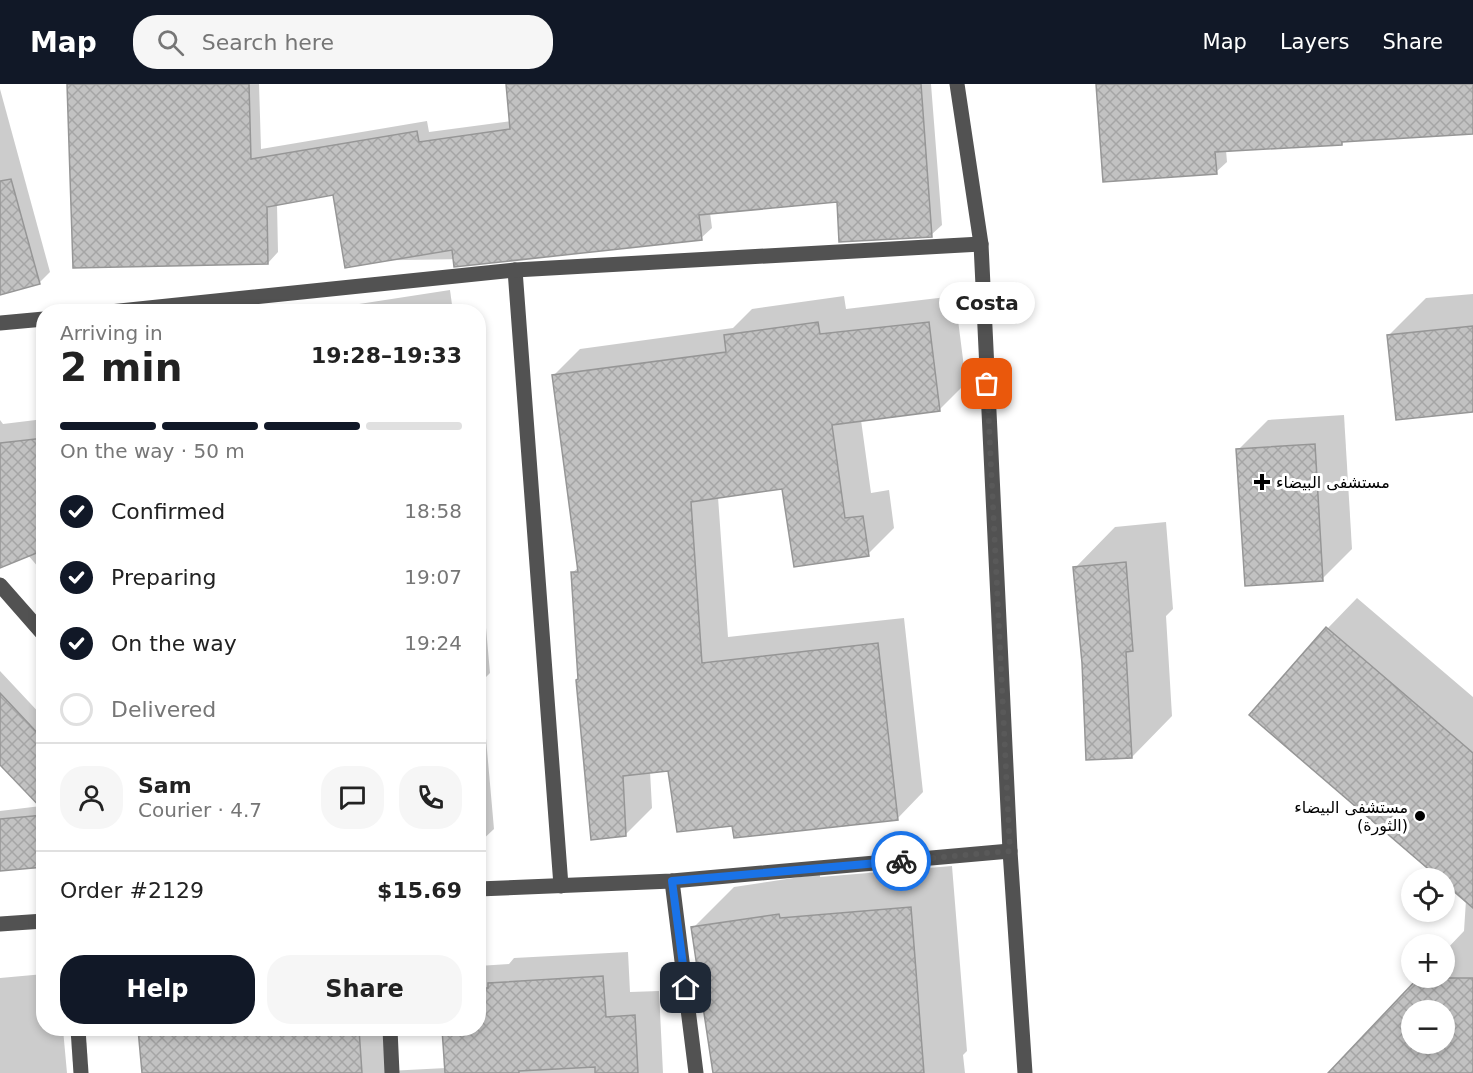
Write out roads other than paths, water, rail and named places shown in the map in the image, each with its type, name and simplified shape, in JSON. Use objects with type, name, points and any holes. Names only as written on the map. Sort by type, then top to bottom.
[{"type":"street","points":[[957,84],[981,244],[1010,851],[1025,1073]]},
{"type":"street","points":[[187,304],[515,270],[981,244]]},
{"type":"street","points":[[515,270],[561,886]]},
{"type":"street","points":[[0,323],[36,320]]},
{"type":"street","points":[[0,585],[36,626]]},
{"type":"street","points":[[486,889],[672,881],[1010,851]]},
{"type":"street","points":[[672,881],[696,1073]]},
{"type":"street","points":[[0,924],[36,922]]},
{"type":"street","points":[[78,1036],[81,1073]]},
{"type":"street","points":[[390,1036],[392,1073]]},
{"type":"place","name":"Costa","points":[[987,384]]},
{"type":"place","name":"مستشفى البيضاء","points":[[1262,482]]},
{"type":"place","name":"مستشفى البيضاء (الثورة)","points":[[1420,816]]}]
